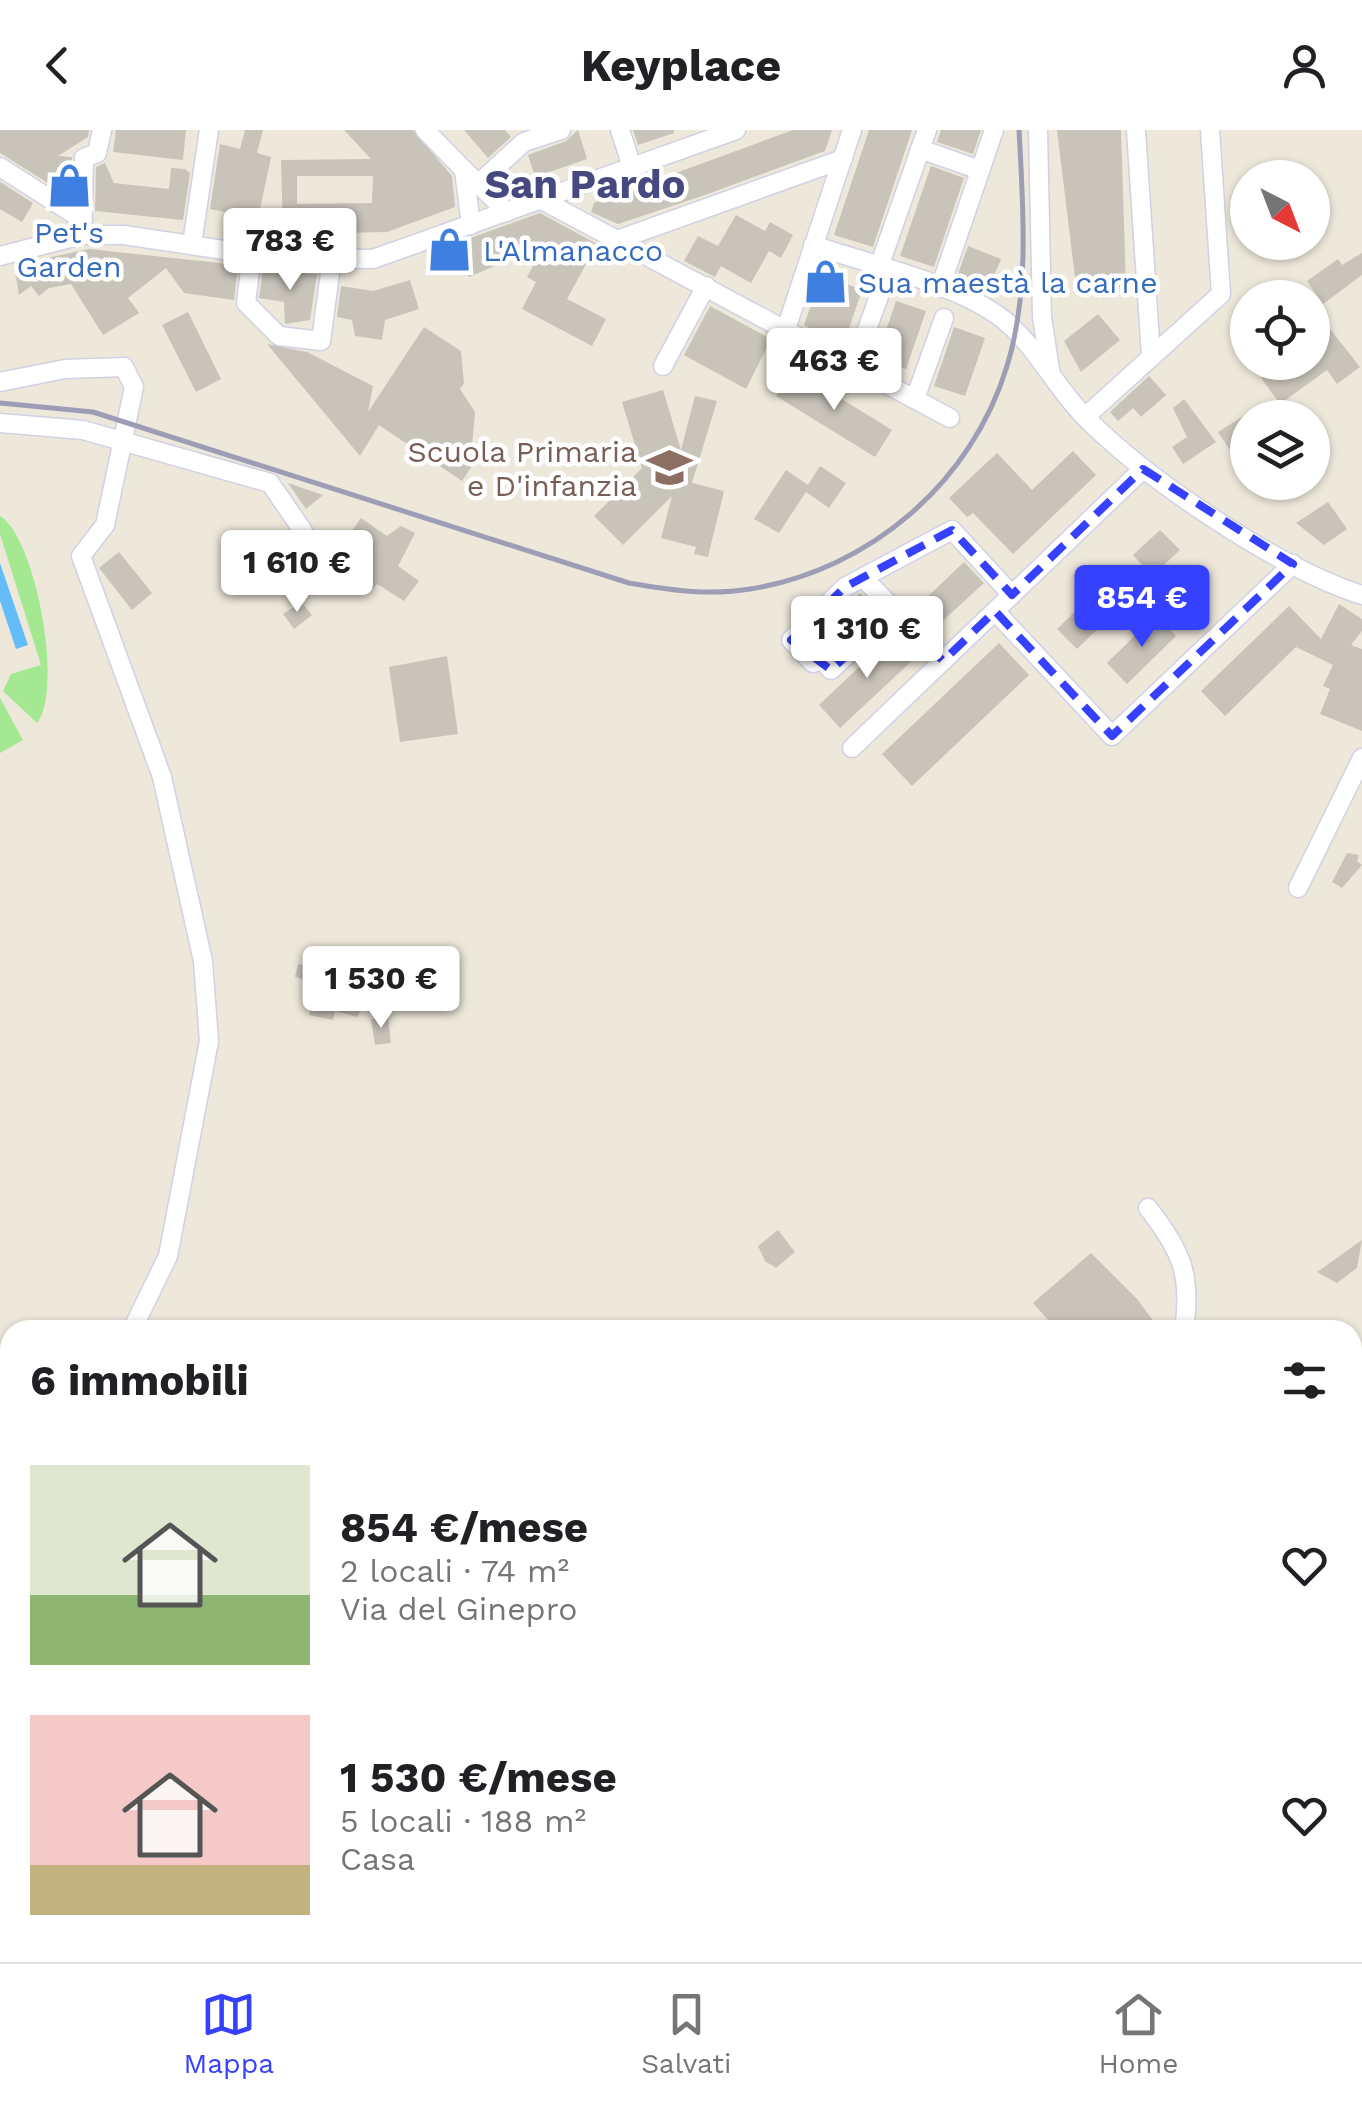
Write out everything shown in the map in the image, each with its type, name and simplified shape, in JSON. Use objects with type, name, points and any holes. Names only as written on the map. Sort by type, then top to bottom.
[{"type":"street","points":[[82,228],[84,158],[97,153],[102,130]]},
{"type":"street","points":[[192,244],[209,130]]},
{"type":"street","points":[[425,130],[508,212]]},
{"type":"street","points":[[478,184],[518,136],[560,130]]},
{"type":"street","points":[[620,130],[632,167]]},
{"type":"street","points":[[0,256],[82,228],[252,254],[373,259],[736,130]]},
{"type":"street","points":[[786,329],[852,130]]},
{"type":"street","points":[[879,268],[927,130]]},
{"type":"street","points":[[940,288],[994,130]]},
{"type":"street","points":[[1038,130],[1042,317],[1050,371]]},
{"type":"street","points":[[1136,130],[1151,356]]},
{"type":"street","points":[[1085,417],[1221,294],[1210,130]]},
{"type":"street","points":[[920,149],[980,170]]},
{"type":"street","points":[[620,239],[843,158]]},
{"type":"street","points":[[0,167],[82,228]]},
{"type":"street","points":[[464,170],[471,225]]},
{"type":"street","points":[[542,200],[950,418]]},
{"type":"street","points":[[813,244],[940,288],[1002,318],[1085,417],[1144,469],[1293,564],[1358,587]]},
{"type":"street","points":[[252,254],[246,303],[279,336],[321,341],[332,258]]},
{"type":"street","points":[[663,366],[706,286]]},
{"type":"street","points":[[854,366],[879,296]]},
{"type":"street","points":[[915,399],[944,318]]},
{"type":"street","points":[[0,382],[64,368],[124,367],[134,387],[119,442],[105,525],[82,556],[162,777],[203,961],[209,1041],[168,1256],[137,1320]]},
{"type":"street","points":[[0,423],[83,430],[270,483],[302,531]]},
{"type":"street","points":[[852,748],[1144,469]]},
{"type":"street","points":[[895,610],[831,670],[822,660],[810,660],[791,640],[845,587],[952,530],[1012,594]]},
{"type":"street","points":[[995,611],[1112,736],[1293,564]]},
{"type":"street","points":[[863,578],[943,661]]},
{"type":"street","points":[[1298,888],[1362,758]]},
{"type":"street","points":[[1148,1208],[1174,1241],[1190,1288],[1185,1320]]},
{"type":"highlighted area","points":[[1143,469],[1293,564],[1112,736],[995,611],[943,661],[895,610],[831,670],[791,640],[845,587],[952,530],[1012,595]]},
{"type":"green space","points":[[0,516],[25,553],[42,615],[48,680],[45,706],[37,723],[3,691],[11,674],[41,665],[0,534]]},
{"type":"green space","points":[[0,698],[23,740],[0,753]]},
{"type":"water","points":[[0,563],[28,645],[16,649],[0,601]]},
{"type":"building","points":[[0,130],[89,130],[88,137],[58,156],[72,157],[71,187],[67,189],[59,173],[51,185],[0,153]]},
{"type":"building","points":[[116,130],[186,130],[183,160],[113,152]]},
{"type":"building","points":[[245,130],[263,130],[257,153],[271,157],[258,219],[210,209],[220,144],[240,149]]},
{"type":"building","points":[[344,130],[413,130],[452,176],[455,207],[387,232],[283,234],[281,160],[371,159]],"holes":[[[297,176],[373,176],[372,203],[297,204]]]},
{"type":"building","points":[[464,130],[505,130],[511,137],[488,158]]},
{"type":"building","points":[[578,130],[587,159],[535,177],[528,155],[566,141]]},
{"type":"building","points":[[633,130],[674,130],[674,133],[638,145]]},
{"type":"building","points":[[793,130],[832,130],[825,151],[705,195],[618,224],[591,212],[594,203]]},
{"type":"building","points":[[869,130],[912,130],[873,247],[834,235]]},
{"type":"building","points":[[941,130],[981,130],[973,154],[937,142]]},
{"type":"building","points":[[1057,130],[1121,130],[1126,288],[1077,294]]},
{"type":"building","points":[[105,163],[114,183],[169,189],[171,168],[185,169],[190,173],[183,220],[95,211],[96,167]]},
{"type":"building","points":[[931,166],[964,178],[934,267],[900,256]]},
{"type":"building","points":[[0,182],[33,203],[22,222],[0,209]]},
{"type":"building","points":[[540,213],[597,244],[567,299],[606,319],[592,346],[522,309],[536,282],[527,277],[544,245],[469,277],[466,269],[459,267],[439,274],[432,252]]},
{"type":"building","points":[[736,215],[765,231],[770,222],[793,235],[781,258],[769,251],[751,283],[721,266],[715,277],[684,261],[698,236],[718,246]]},
{"type":"building","points":[[968,246],[1001,259],[990,286],[958,274]]},
{"type":"building","points":[[89,249],[238,265],[234,300],[184,293],[166,268],[128,298],[139,313],[103,335],[71,284],[49,288],[39,296],[31,286],[19,295],[14,265]]},
{"type":"building","points":[[1362,253],[1362,275],[1330,299],[1330,280],[1308,280],[1338,259],[1342,265]]},
{"type":"building","points":[[263,270],[317,274],[310,320],[285,324],[284,302],[259,298]]},
{"type":"building","points":[[822,274],[862,290],[843,346],[804,325]]},
{"type":"building","points":[[410,280],[419,309],[385,320],[382,340],[355,336],[352,320],[337,317],[341,286],[373,291]]},
{"type":"building","points":[[896,301],[926,311],[906,369],[876,360]]},
{"type":"building","points":[[710,306],[771,339],[746,389],[684,355]]},
{"type":"building","points":[[188,312],[221,379],[196,392],[162,325]]},
{"type":"building","points":[[1098,314],[1120,340],[1081,372],[1064,341]]},
{"type":"building","points":[[424,327],[461,351],[464,383],[460,389],[475,412],[472,447],[480,454],[462,481],[379,425],[360,456],[267,344],[307,352],[373,386],[368,412]]},
{"type":"building","points":[[954,327],[985,338],[965,396],[934,386]]},
{"type":"building","points":[[1330,329],[1360,367],[1337,384],[1330,374]]},
{"type":"building","points":[[793,369],[892,430],[875,457],[776,396]]},
{"type":"building","points":[[1149,376],[1166,395],[1141,417],[1133,408],[1118,421],[1110,412]]},
{"type":"building","points":[[1262,380],[1313,380],[1286,400],[1277,400]]},
{"type":"building","name":"Scuola Primaria e D'infanzia","points":[[663,390],[681,450],[695,396],[717,401],[692,483],[724,491],[708,557],[694,554],[696,547],[661,538],[672,496],[623,545],[594,516],[642,468],[622,402]]},
{"type":"building","points":[[1184,399],[1216,442],[1183,464],[1172,447],[1187,437],[1173,408]]},
{"type":"building","points":[[1230,424],[1230,450],[1218,432]]},
{"type":"building","points":[[1073,451],[1096,475],[1013,554],[973,513],[967,517],[949,498],[997,453],[1032,490]]},
{"type":"building","points":[[820,466],[846,483],[829,508],[806,492],[779,533],[754,519],[786,470],[808,485]]},
{"type":"building","points":[[288,483],[323,495],[306,509]]},
{"type":"building","points":[[1328,502],[1347,529],[1324,545],[1296,523]]},
{"type":"building","points":[[361,518],[387,536],[401,526],[415,533],[398,566],[419,581],[404,601],[377,584],[372,590],[349,574],[369,546],[350,534]]},
{"type":"building","points":[[1160,530],[1180,550],[1152,576],[1133,555]]},
{"type":"building","points":[[119,552],[152,593],[132,610],[99,568]]},
{"type":"building","points":[[964,562],[984,583],[937,626],[918,606]]},
{"type":"building","points":[[1115,573],[1135,593],[1077,649],[1057,629]]},
{"type":"building","points":[[860,593],[876,609],[831,651],[814,635]]},
{"type":"building","points":[[301,602],[312,615],[294,629],[283,614]]},
{"type":"building","points":[[1339,604],[1362,619],[1362,631],[1351,645],[1362,649],[1362,731],[1320,714],[1330,689],[1323,686],[1333,665],[1296,647],[1225,716],[1201,691],[1289,606],[1321,639]]},
{"type":"building","points":[[1156,615],[1176,636],[1127,684],[1107,663]]},
{"type":"building","points":[[894,634],[916,657],[840,728],[819,705]]},
{"type":"building","points":[[999,643],[1029,675],[912,786],[882,754]]},
{"type":"building","points":[[447,656],[458,734],[400,742],[389,667]]},
{"type":"building","points":[[1347,853],[1359,855],[1357,861],[1362,865],[1342,888],[1332,882]]},
{"type":"building","points":[[298,964],[324,970],[318,984],[295,977]]},
{"type":"building","points":[[321,984],[368,995],[357,1017],[335,1011],[333,1020],[309,1015]]},
{"type":"building","points":[[388,1017],[391,1043],[375,1045],[371,1019]]},
{"type":"building","points":[[778,1230],[795,1252],[776,1268],[765,1261],[758,1246]]},
{"type":"building","points":[[1362,1240],[1357,1268],[1337,1283],[1317,1272]]},
{"type":"building","points":[[1091,1253],[1153,1320],[1048,1320],[1033,1303]]},
{"type":"railway","points":[[0,403],[93,412],[629,583],[719,592],[794,579],[875,541],[910,514],[942,483],[991,408],[1007,366],[1019,309],[1023,249],[1019,130]]},
{"type":"place","name":"Pet's Garden","points":[[69,185]]},
{"type":"place","name":"L'Almanacco","points":[[450,250]]},
{"type":"place","name":"Sua maestà la carne","points":[[825,282]]},
{"type":"place","name":"Scuola Primaria e D'infanzia","points":[[670,468]]},
{"type":"district","name":"San Pardo","points":[[585,184]]}]
